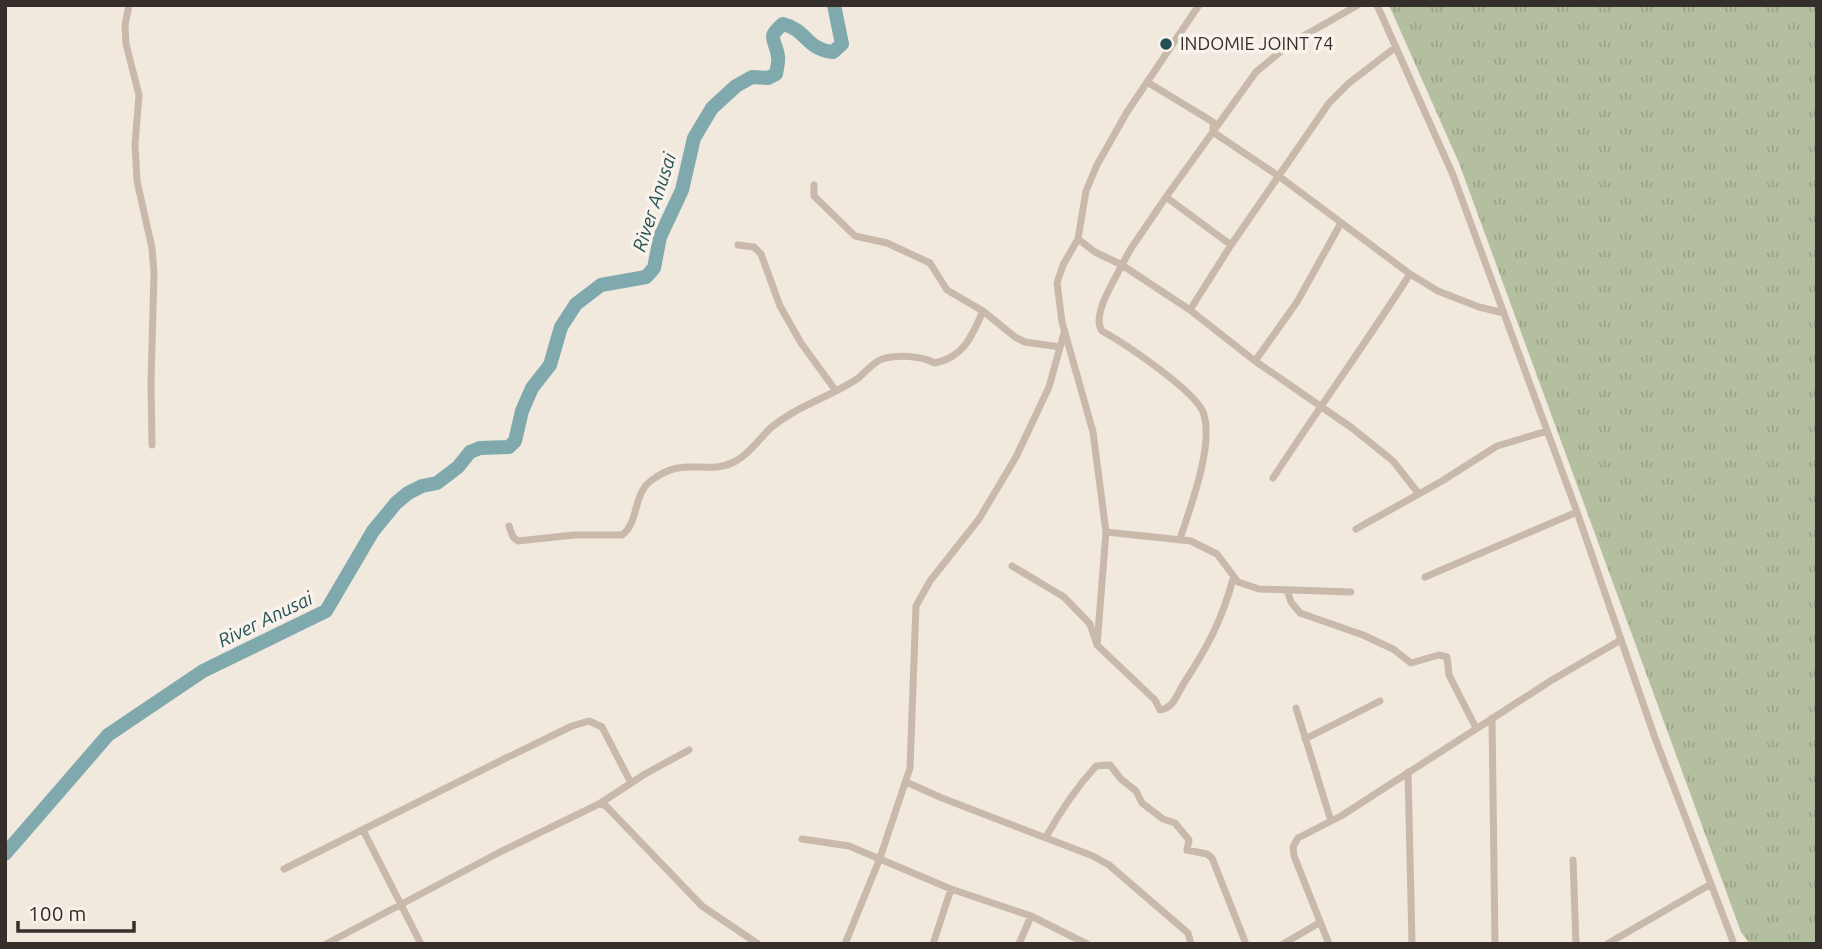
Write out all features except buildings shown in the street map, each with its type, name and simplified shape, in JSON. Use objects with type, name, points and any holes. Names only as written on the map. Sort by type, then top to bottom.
[{"type":"street","points":[[129,5],[125,25],[126,44],[135,75],[139,104],[135,144],[136,173],[152,248],[154,273],[152,446]]},
{"type":"street","points":[[1097,645],[1106,532],[1093,432],[1064,332],[1057,283],[1063,265],[1078,239],[1086,191],[1097,165],[1147,82],[1199,5]]},
{"type":"street","points":[[1180,539],[1203,458],[1203,412],[1182,387],[1102,331],[1097,320],[1129,250],[1256,72],[1291,43],[1358,5]]},
{"type":"street","points":[[1377,5],[1453,175],[1577,512],[1619,641],[1734,944]]},
{"type":"street","points":[[1190,310],[1231,245],[1329,103],[1349,83],[1396,47]]},
{"type":"street","points":[[1147,82],[1213,122],[1213,132]]},
{"type":"street","points":[[1213,132],[1280,177],[1410,274],[1438,291],[1479,307],[1504,313]]},
{"type":"street","points":[[814,186],[814,196],[855,236],[887,243],[930,263],[947,290],[983,311],[1021,340],[1060,347]]},
{"type":"street","points":[[1166,197],[1231,245]]},
{"type":"street","points":[[1255,361],[1297,302],[1341,223]]},
{"type":"street","points":[[1078,239],[1190,310],[1255,361],[1321,405],[1393,461],[1419,494]]},
{"type":"street","points":[[738,245],[749,245],[758,250],[780,306],[801,343],[836,391]]},
{"type":"street","points":[[1273,478],[1321,405],[1368,341],[1410,274]]},
{"type":"street","points":[[509,526],[513,537],[518,541],[575,535],[622,535],[632,523],[638,495],[654,478],[678,467],[714,467],[736,461],[783,418],[861,376],[881,359],[924,357],[935,363],[953,357],[970,339],[983,311]]},
{"type":"street","points":[[845,944],[880,858],[911,760],[914,625],[920,596],[995,495],[1049,387],[1064,332]]},
{"type":"street","points":[[1356,529],[1497,446],[1547,432]]},
{"type":"street","points":[[1425,576],[1577,512]]},
{"type":"street","points":[[1106,532],[1191,541],[1217,554],[1233,579],[1259,589],[1351,592]]},
{"type":"street","points":[[1012,566],[1064,597],[1090,624],[1097,645],[1155,700],[1160,710],[1171,706],[1205,654],[1226,608],[1233,579]]},
{"type":"street","points":[[1287,590],[1291,602],[1300,613],[1363,635],[1393,649],[1410,663],[1439,655],[1447,657],[1449,675],[1476,727]]},
{"type":"street","points":[[1329,944],[1293,847],[1298,838],[1331,821],[1476,727],[1619,641]]},
{"type":"street","points":[[1305,739],[1380,701]]},
{"type":"street","points":[[1296,708],[1331,821]]},
{"type":"street","points":[[1492,718],[1495,944]]},
{"type":"street","points":[[284,869],[572,726],[589,721],[602,727],[631,783]]},
{"type":"street","points":[[326,944],[599,804],[689,750]]},
{"type":"street","points":[[1046,838],[1088,775],[1097,766],[1110,765],[1121,779],[1136,791],[1142,803],[1163,819],[1175,823],[1189,840],[1187,850],[1207,854],[1212,858],[1246,944]]},
{"type":"street","points":[[1408,772],[1412,944]]},
{"type":"street","points":[[906,782],[942,799],[1093,856],[1109,865],[1188,933],[1191,944]]},
{"type":"street","points":[[599,804],[606,806],[702,906],[758,944]]},
{"type":"street","points":[[363,830],[421,944]]},
{"type":"street","points":[[802,839],[849,846],[950,889],[1031,916],[1087,944]]},
{"type":"street","points":[[1573,860],[1576,944]]},
{"type":"street","points":[[1607,944],[1711,884]]},
{"type":"street","points":[[933,944],[950,889]]},
{"type":"street","points":[[1019,944],[1031,916]]},
{"type":"street","points":[[1283,944],[1319,923]]},
{"type":"green space","points":[[1389,5],[1817,5],[1817,944],[1750,944],[1741,932],[1459,163]]},
{"type":"waterway","name":"River Anusai","points":[[5,854],[108,735],[203,671],[326,611],[373,531],[396,503],[422,486],[437,483],[458,467],[470,452],[480,448],[509,447],[515,441],[522,411],[532,388],[550,365],[561,327],[576,304],[601,285],[646,277],[654,268],[660,237],[682,190],[694,138],[712,108],[736,86],[752,77],[768,78],[776,74],[778,58],[773,36],[783,24],[797,31],[818,48],[833,52],[842,44],[834,5]]},
{"type":"place","name":"INDOMIE JOINT 74","points":[[1166,44]]}]
